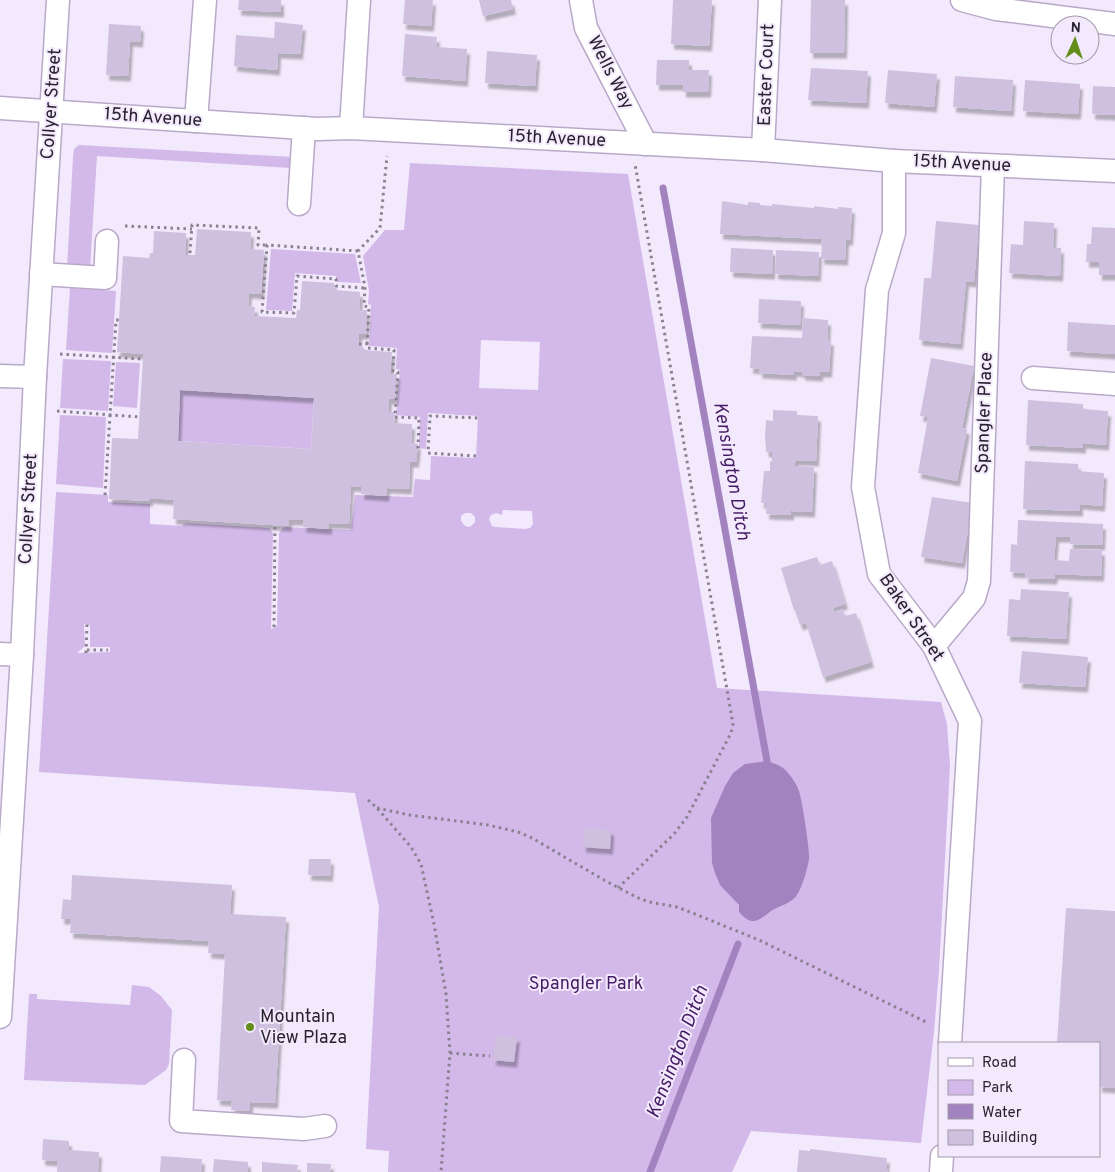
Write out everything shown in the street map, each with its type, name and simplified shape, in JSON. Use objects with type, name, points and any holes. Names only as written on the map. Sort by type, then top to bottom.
[{"type":"street","name":"Collyer Street","points":[[0,1018],[11,654],[35,377],[58,0]]},
{"type":"street","points":[[196,121],[204,0]]},
{"type":"street","points":[[351,128],[359,0]]},
{"type":"street","name":"Wells Way","points":[[581,0],[586,28],[639,144]]},
{"type":"street","name":"Easter Court","points":[[764,150],[770,0]]},
{"type":"street","points":[[962,0],[996,9],[1115,24]]},
{"type":"street","name":"15th Avenue","points":[[0,108],[304,128],[351,128],[764,150],[894,161],[1115,171]]},
{"type":"street","points":[[299,204],[304,128]]},
{"type":"street","name":"Baker Street","points":[[894,161],[894,233],[877,290],[863,487],[879,574],[934,646],[970,721],[950,1042]]},
{"type":"street","name":"Spangler Place","points":[[934,646],[974,598],[979,581],[993,166]]},
{"type":"street","points":[[42,274],[105,278],[107,241]]},
{"type":"street","points":[[0,376],[35,377]]},
{"type":"street","points":[[1033,378],[1115,384]]},
{"type":"street","points":[[184,1060],[181,1121],[304,1129],[325,1126]]},
{"type":"street","points":[[941,1172],[942,1157]]},
{"type":"path","points":[[618,888],[688,818],[731,733],[733,724],[639,144]]},
{"type":"path","points":[[190,252],[192,226],[259,228],[258,245],[358,251],[380,228],[387,156]]},
{"type":"path","points":[[124,226],[192,229]]},
{"type":"path","points":[[267,246],[262,312],[294,313],[297,276],[336,279],[336,286],[365,288]]},
{"type":"path","points":[[358,251],[365,288],[364,306],[369,307],[367,348],[394,350],[393,371],[398,372],[395,417],[419,418],[418,449]]},
{"type":"path","points":[[105,495],[116,320],[119,320]]},
{"type":"path","points":[[358,344],[367,344]]},
{"type":"path","points":[[60,354],[144,359]]},
{"type":"path","points":[[57,411],[140,417]]},
{"type":"path","points":[[476,456],[428,453],[430,416],[478,418]]},
{"type":"path","points":[[274,627],[275,525]]},
{"type":"path","points":[[87,624],[86,652],[108,650]]},
{"type":"path","points":[[368,800],[411,847],[421,864],[428,890],[441,960],[449,1023],[450,1053],[441,1172]]},
{"type":"path","points":[[377,808],[410,815],[488,824],[518,832],[539,842],[618,888],[649,902],[677,907],[759,940],[930,1024]]},
{"type":"path","points":[[450,1053],[490,1056]]},
{"type":"green space","points":[[79,145],[292,157],[291,168],[97,156],[90,269],[67,268],[73,157],[74,149]]},
{"type":"green space","name":"Spangler Park","points":[[410,163],[628,174],[717,688],[941,702],[947,724],[950,766],[939,970],[921,1143],[751,1131],[732,1172],[388,1172],[389,1151],[366,1149],[379,907],[355,793],[39,772],[56,492],[108,495],[108,502],[150,504],[150,524],[181,526],[186,523],[269,528],[273,533],[271,629],[277,626],[279,533],[284,527],[351,530],[355,495],[413,497],[415,479],[430,480],[431,456],[476,458],[478,416],[428,413],[426,449],[419,448],[420,417],[396,415],[400,370],[396,369],[397,348],[369,346],[371,305],[368,304],[369,291],[363,256],[385,230],[404,230]],"holes":[[[481,340],[540,342],[538,390],[479,388]],[[503,510],[532,511],[533,524],[530,528],[525,529],[492,526],[489,519],[491,515],[496,513],[502,515]],[[465,513],[471,513],[475,517],[475,522],[470,527],[465,526],[461,521],[461,516]],[[84,624],[90,625],[90,647],[110,647],[110,652],[77,653],[85,646]]]},
{"type":"green space","points":[[271,249],[355,254],[361,283],[337,282],[336,276],[295,273],[292,311],[266,310]]},
{"type":"green space","points":[[70,288],[116,291],[112,353],[66,350]]},
{"type":"green space","points":[[63,359],[111,361],[108,411],[60,408]]},
{"type":"green space","points":[[116,362],[140,363],[137,408],[113,406]]},
{"type":"green space","points":[[180,390],[314,398],[311,449],[178,441]]},
{"type":"green space","points":[[60,415],[106,417],[103,488],[56,484]]},
{"type":"green space","points":[[132,985],[149,987],[161,996],[172,1010],[169,1064],[166,1070],[145,1085],[24,1080],[29,994],[37,994],[37,999],[130,1005]]},
{"type":"water","points":[[767,761],[784,769],[798,789],[806,825],[809,859],[803,882],[795,898],[759,920],[751,921],[739,912],[739,905],[720,885],[715,873],[712,863],[711,818],[733,773],[745,764]]},
{"type":"building","points":[[239,0],[281,0],[281,12],[238,10]]},
{"type":"building","points":[[405,0],[433,0],[431,26],[403,24]]},
{"type":"building","points":[[479,0],[511,0],[513,9],[483,16]]},
{"type":"building","points":[[673,0],[712,0],[709,46],[671,44]]},
{"type":"building","points":[[811,0],[845,0],[844,53],[810,53]]},
{"type":"building","points":[[275,22],[303,25],[300,54],[278,53],[277,70],[234,66],[236,35],[274,38]]},
{"type":"building","points":[[109,24],[141,26],[140,42],[130,41],[128,76],[106,75]]},
{"type":"building","points":[[405,34],[437,37],[436,47],[467,49],[465,81],[402,76]]},
{"type":"building","points":[[487,51],[537,55],[535,86],[485,83]]},
{"type":"building","points":[[657,60],[689,60],[689,70],[709,70],[708,92],[683,92],[683,85],[656,85]]},
{"type":"building","points":[[811,68],[868,71],[866,103],[808,100]]},
{"type":"building","points":[[888,70],[937,74],[934,107],[885,103]]},
{"type":"building","points":[[955,76],[1013,80],[1011,111],[953,107]]},
{"type":"building","points":[[1025,80],[1080,84],[1078,114],[1023,111]]},
{"type":"building","points":[[1093,86],[1115,87],[1115,115],[1092,114]]},
{"type":"building","points":[[722,201],[748,205],[748,202],[772,206],[772,204],[814,208],[814,206],[838,209],[838,207],[852,208],[850,240],[846,240],[845,260],[821,259],[822,239],[720,234]]},
{"type":"building","points":[[936,221],[979,225],[974,282],[966,281],[960,344],[919,340],[924,278],[931,278]]},
{"type":"building","points":[[1024,221],[1054,223],[1053,248],[1061,248],[1060,276],[1009,273],[1011,244],[1023,245]]},
{"type":"building","points":[[1092,227],[1115,228],[1115,275],[1099,275],[1099,262],[1086,262],[1087,244],[1091,244]]},
{"type":"building","points":[[197,229],[251,232],[250,249],[264,250],[261,294],[249,293],[248,306],[255,307],[254,316],[296,318],[297,310],[300,310],[302,281],[334,283],[334,290],[360,292],[359,310],[367,310],[366,334],[359,334],[358,345],[361,345],[365,350],[392,352],[390,374],[397,374],[395,399],[389,399],[388,412],[395,412],[394,423],[412,424],[411,443],[418,444],[416,462],[410,462],[409,489],[387,488],[386,496],[361,494],[362,487],[351,486],[349,524],[329,523],[329,529],[303,527],[304,520],[289,520],[289,526],[173,519],[174,500],[150,498],[150,501],[109,499],[112,438],[138,439],[144,354],[117,352],[123,256],[149,258],[150,253],[153,253],[154,231],[186,233],[185,255],[195,255]],"holes":[[[180,390],[314,398],[311,449],[178,441]]]},
{"type":"building","points":[[731,248],[773,250],[772,274],[730,272]]},
{"type":"building","points":[[776,250],[819,252],[818,276],[775,274]]},
{"type":"building","points":[[759,299],[801,301],[800,325],[758,323]]},
{"type":"building","points":[[803,318],[828,320],[827,340],[831,340],[829,372],[820,372],[820,376],[802,375],[802,372],[794,371],[794,375],[759,373],[760,369],[750,368],[752,336],[802,338]]},
{"type":"building","points":[[1068,322],[1115,325],[1115,354],[1067,351]]},
{"type":"building","points":[[931,358],[974,366],[962,428],[967,429],[957,481],[918,473],[928,417],[920,416]]},
{"type":"building","points":[[1028,400],[1083,404],[1083,409],[1108,411],[1106,445],[1083,443],[1083,448],[1026,445]]},
{"type":"building","points":[[773,410],[797,411],[797,415],[818,416],[816,461],[796,460],[794,466],[814,467],[812,512],[791,511],[791,515],[766,514],[767,503],[761,503],[764,471],[770,471],[770,461],[772,461],[772,452],[766,452],[766,420],[773,421]]},
{"type":"building","points":[[1025,461],[1078,464],[1078,471],[1104,473],[1102,506],[1080,504],[1080,511],[1023,509]]},
{"type":"building","points":[[932,497],[973,503],[962,563],[921,557]]},
{"type":"building","points":[[1018,520],[1103,524],[1102,545],[1070,544],[1070,537],[1056,537],[1054,560],[1069,561],[1070,549],[1102,550],[1101,576],[1055,574],[1054,579],[1025,578],[1026,573],[1010,572],[1011,544],[1017,545]]},
{"type":"building","points":[[817,557],[820,565],[832,561],[845,604],[833,608],[834,612],[843,609],[845,616],[856,613],[871,662],[823,677],[806,623],[800,625],[781,568]]},
{"type":"building","points":[[1021,589],[1069,592],[1066,639],[1007,636],[1009,599],[1020,600]]},
{"type":"building","points":[[1022,651],[1088,657],[1085,687],[1019,683]]},
{"type":"building","points":[[584,828],[611,830],[610,849],[583,847]]},
{"type":"building","points":[[309,859],[331,859],[330,876],[308,875]]},
{"type":"building","name":"Mountain View Plaza","points":[[72,875],[232,885],[230,914],[286,917],[275,1103],[250,1102],[250,1111],[231,1110],[232,1101],[217,1100],[225,954],[208,953],[209,941],[70,933],[71,919],[61,919],[63,899],[71,900]]},
{"type":"building","points":[[1066,908],[1115,911],[1115,1088],[1100,1087],[1100,1042],[1057,1042]]},
{"type":"building","points":[[496,1035],[517,1037],[514,1062],[493,1060]]},
{"type":"building","points":[[43,1139],[69,1141],[69,1150],[99,1152],[98,1172],[57,1172],[58,1161],[42,1160]]},
{"type":"building","points":[[810,1149],[887,1158],[886,1169],[888,1169],[887,1172],[797,1172],[799,1150],[810,1151]]},
{"type":"building","points":[[161,1156],[202,1159],[201,1172],[160,1172]]},
{"type":"building","points":[[214,1159],[248,1162],[248,1172],[213,1172]]},
{"type":"building","points":[[262,1162],[298,1165],[297,1172],[262,1172]]},
{"type":"building","points":[[307,1163],[331,1164],[330,1172],[307,1172]]},
{"type":"waterway","name":"Kensington Ditch","points":[[663,188],[767,761]]},
{"type":"waterway","name":"Kensington Ditch","points":[[650,1172],[738,944]]},
{"type":"place","name":"Mountain View Plaza","points":[[250,1027]]}]
